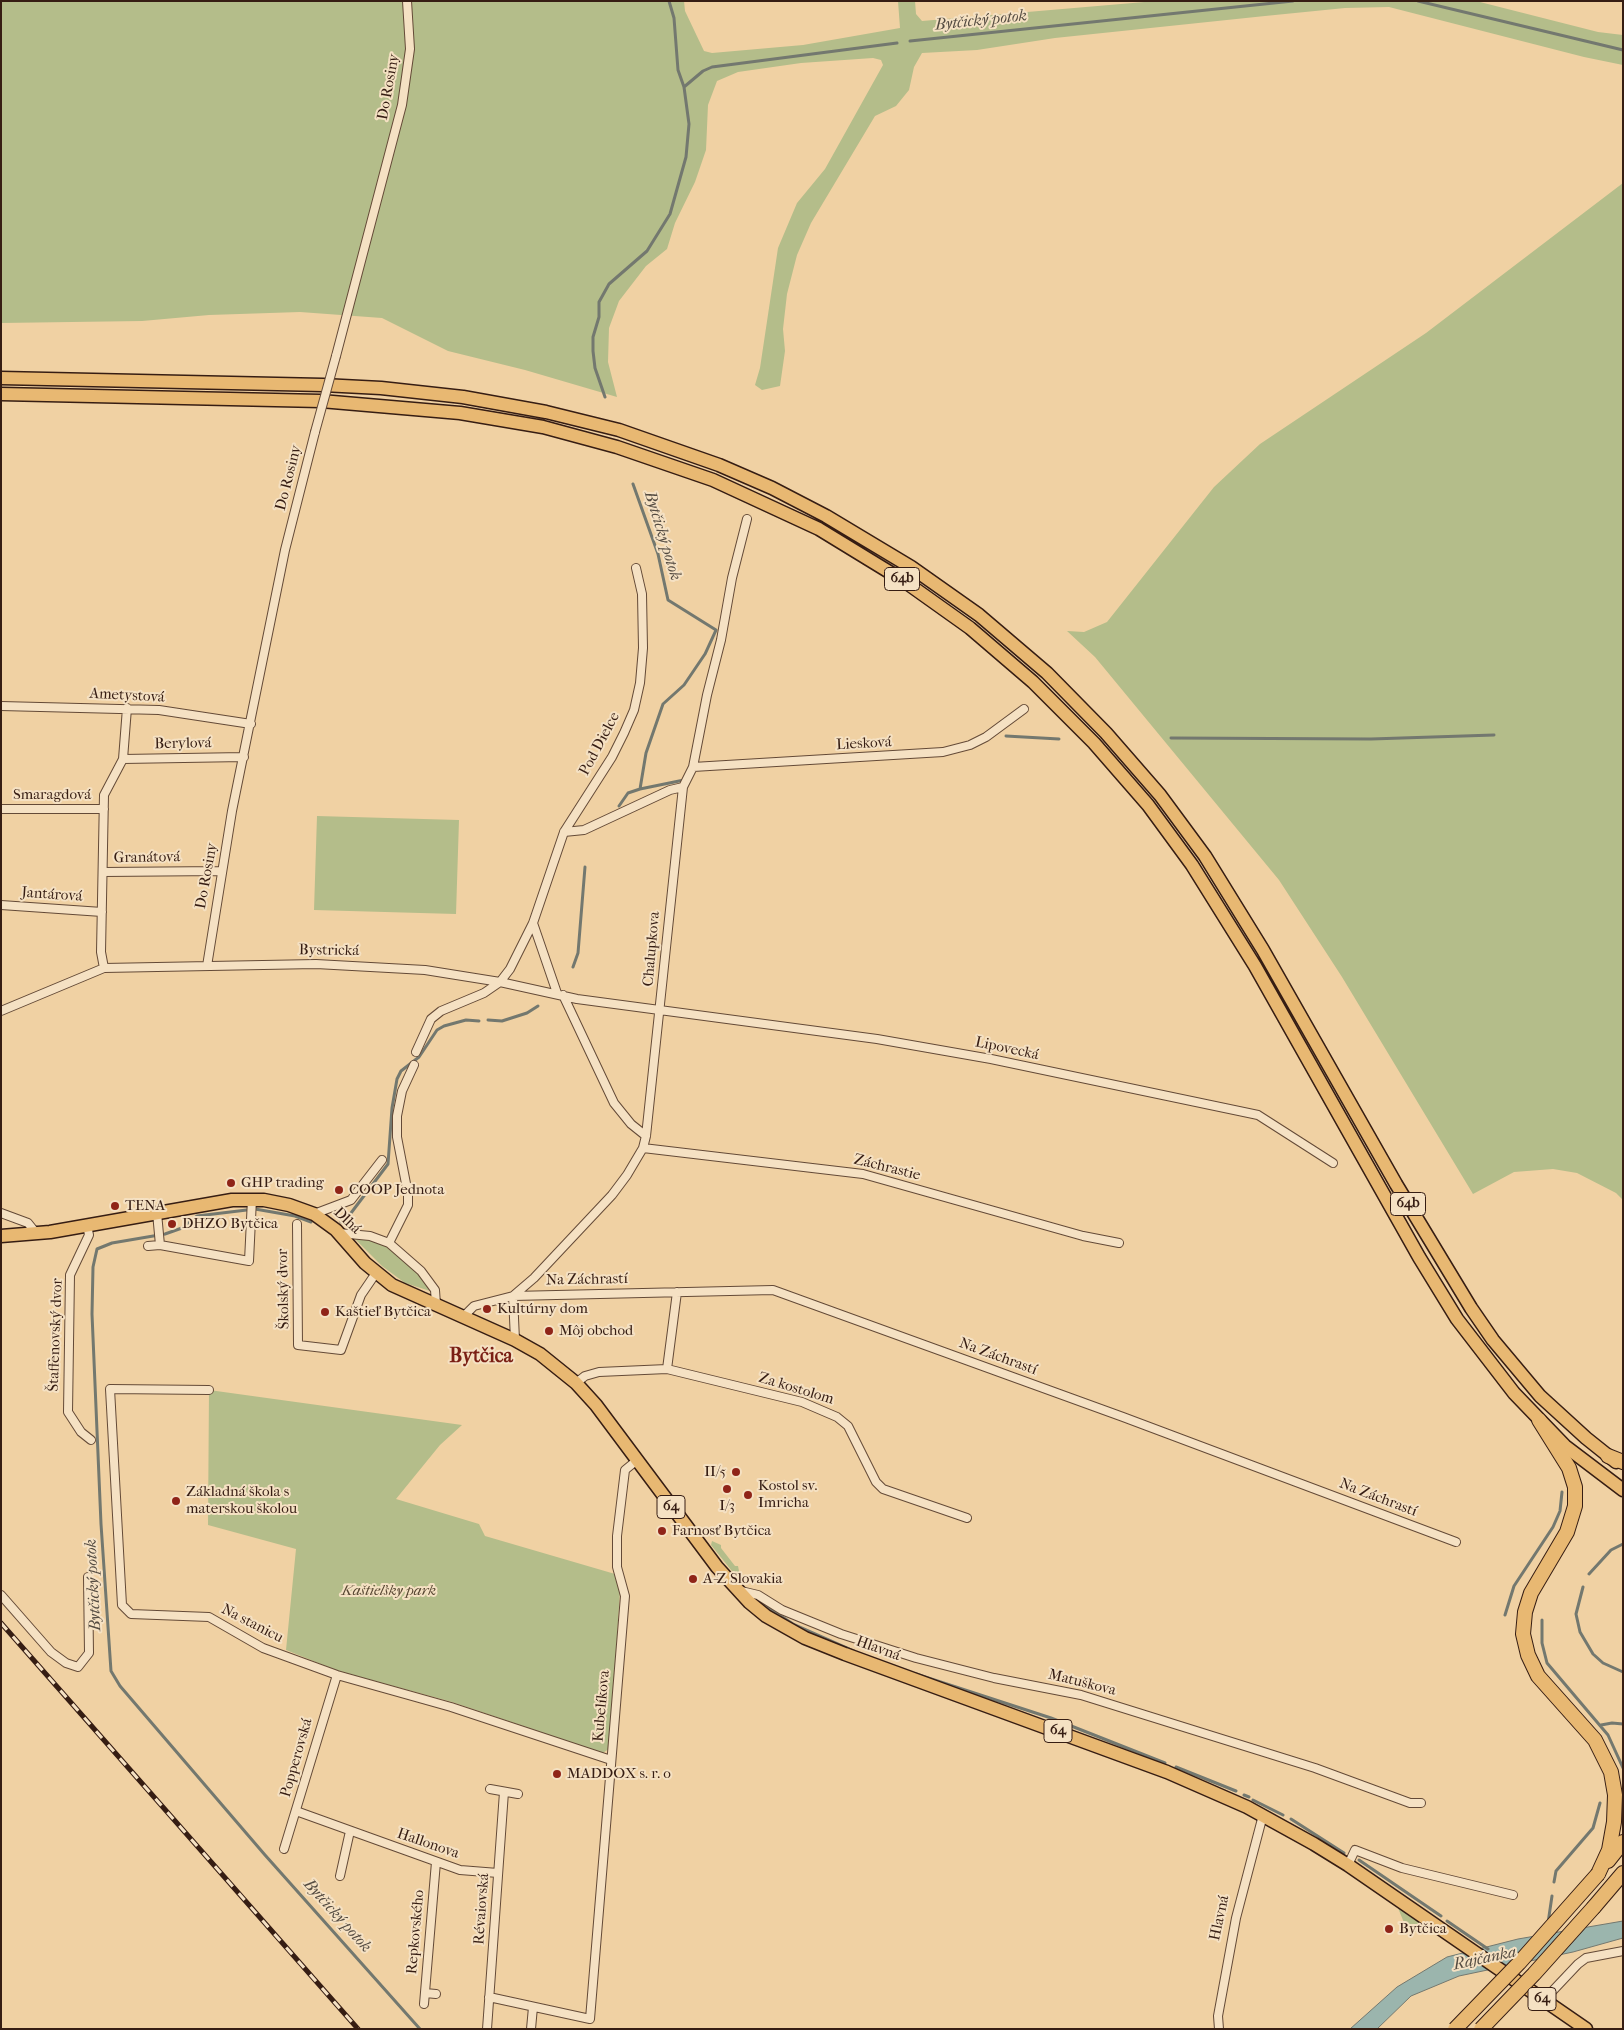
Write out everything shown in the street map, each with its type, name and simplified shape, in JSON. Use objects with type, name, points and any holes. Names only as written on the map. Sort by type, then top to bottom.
[{"type":"highway","points":[[1539,1420],[1569,1468],[1575,1488],[1575,1506],[1567,1532],[1531,1593],[1525,1612],[1523,1634],[1528,1656],[1538,1676],[1595,1740],[1611,1772],[1615,1795],[1614,1822],[1609,1850],[1598,1874]]},
{"type":"highway","points":[[1608,1456],[1623,1462]]},
{"type":"highway","points":[[1455,2029],[1519,1963],[1598,1874],[1623,1842]]},
{"type":"highway","points":[[1481,2029],[1534,1974],[1623,1873]]},
{"type":"main road","name":"64b","points":[[1,378],[381,388],[463,397],[546,412],[619,430],[719,465],[772,488],[826,516],[911,567],[979,615],[1047,673],[1106,732],[1160,795],[1205,856],[1259,942],[1401,1192],[1470,1308],[1540,1396],[1562,1417],[1623,1467]]},
{"type":"main road","name":"64b","points":[[1,394],[360,403],[460,413],[543,427],[617,447],[713,480],[819,529],[904,581],[970,628],[1046,694],[1118,770],[1171,835],[1213,897],[1255,966],[1441,1295],[1497,1373],[1539,1420],[1565,1446],[1623,1490]]},
{"type":"main road","name":"Dlhá","points":[[1,1236],[88,1225],[214,1202],[252,1206],[289,1205],[314,1214],[339,1233],[376,1273],[392,1285],[464,1315],[515,1340],[540,1354],[576,1383]]},
{"type":"main road","name":"Hlavná","points":[[576,1383],[596,1405],[694,1538],[737,1590],[766,1616],[813,1641],[1167,1772],[1263,1815],[1348,1866],[1544,2000]]},
{"type":"main road","name":"64","points":[[1544,2000],[1586,2029]]},
{"type":"street","name":"Do Rosiny","points":[[208,966],[232,811],[285,550],[404,97],[410,49],[407,1]]},
{"type":"street","name":"Chalupkova","points":[[513,1296],[534,1278],[612,1195],[628,1176],[643,1148],[646,1136],[683,787],[693,767],[707,695],[721,640],[732,578],[747,519]]},
{"type":"street","name":"Pod Dielce","points":[[500,982],[510,969],[533,923],[564,832],[612,757],[634,710],[640,684],[643,648],[642,594],[636,568]]},
{"type":"street","name":"Ametystová","points":[[1,706],[158,710],[251,724]]},
{"type":"street","points":[[104,968],[102,912],[104,795],[123,759],[127,708]]},
{"type":"street","name":"Liesková","points":[[693,767],[943,752],[970,745],[986,737],[1024,709]]},
{"type":"street","name":"Berylová","points":[[123,759],[244,757]]},
{"type":"street","points":[[564,832],[584,830],[670,790],[683,787]]},
{"type":"street","name":"Smaragdová","points":[[1,809],[104,809]]},
{"type":"street","name":"Granátová","points":[[104,872],[222,871]]},
{"type":"street","name":"Jantárová","points":[[1,905],[102,912]]},
{"type":"street","points":[[533,923],[560,994],[614,1102],[630,1124],[646,1136]]},
{"type":"street","name":"Bystrická","points":[[1,1011],[104,968],[316,964],[425,970],[560,994],[660,1009]]},
{"type":"street","points":[[416,1052],[431,1019],[441,1011],[484,993],[500,982]]},
{"type":"street","name":"Lipovecká","points":[[660,1009],[904,1043],[1258,1115],[1333,1163]]},
{"type":"street","points":[[389,1243],[408,1205],[408,1194],[397,1138],[397,1116],[402,1091],[414,1065]]},
{"type":"street","name":"Záchrastie","points":[[643,1148],[863,1174],[1082,1236],[1119,1243]]},
{"type":"street","points":[[314,1214],[352,1200],[382,1160]]},
{"type":"street","points":[[148,1246],[160,1238],[249,1261],[252,1206]]},
{"type":"street","points":[[1,1213],[28,1223],[36,1233]]},
{"type":"street","points":[[157,1213],[160,1238]]},
{"type":"street","name":"Školský dvor","points":[[297,1224],[298,1345],[341,1350],[360,1295],[376,1273]]},
{"type":"street","name":"Štaffenovský dvor","points":[[88,1225],[89,1235],[70,1275],[68,1412],[81,1432],[91,1440]]},
{"type":"street","points":[[339,1233],[370,1236],[389,1243],[421,1272],[435,1290],[436,1304]]},
{"type":"street","name":"Na Záchrastí","points":[[513,1296],[773,1290],[1128,1419],[1456,1542]]},
{"type":"street","points":[[667,1369],[677,1292]]},
{"type":"street","points":[[464,1315],[474,1306],[513,1296],[515,1340]]},
{"type":"street","name":"Za kostolom","points":[[576,1383],[585,1376],[600,1372],[667,1369],[802,1402],[837,1417],[848,1426],[876,1482],[883,1489],[967,1518]]},
{"type":"street","name":"Na stanicu","points":[[209,1390],[110,1389],[122,1605],[131,1614],[209,1617],[263,1648],[337,1674],[451,1707],[611,1760]]},
{"type":"street","name":"Kubelíkova","points":[[533,2007],[590,2019],[625,1596],[617,1567],[617,1536],[625,1470],[636,1461]]},
{"type":"street","points":[[1,1595],[51,1652],[66,1663],[78,1667],[89,1653],[88,1577]]},
{"type":"street","name":"Matuškova","points":[[737,1590],[758,1594],[782,1610],[841,1634],[916,1658],[994,1678],[1081,1695],[1315,1768],[1410,1803],[1421,1803]]},
{"type":"street","name":"Popperovská","points":[[284,1849],[337,1674]]},
{"type":"street","points":[[490,1789],[518,1794]]},
{"type":"street","name":"Révaiovská","points":[[487,2029],[504,1792]]},
{"type":"street","name":"Hallonova","points":[[296,1811],[460,1870],[498,1873]]},
{"type":"street","name":"Hlavná","points":[[1219,2029],[1218,2016],[1236,1918],[1263,1815]]},
{"type":"street","points":[[340,1876],[350,1831]]},
{"type":"street","points":[[1348,1866],[1355,1850],[1402,1868],[1513,1895]]},
{"type":"street","name":"Repkovského","points":[[424,2004],[436,1862]]},
{"type":"street","points":[[1544,2000],[1586,1958],[1623,1951]]},
{"type":"street","points":[[425,1993],[436,1994]]},
{"type":"street","points":[[489,1997],[533,2007],[531,2029]]},
{"type":"green space","points":[[1,1],[684,1],[685,11],[704,51],[712,53],[803,45],[900,28],[898,1],[915,1],[916,14],[922,21],[1156,1],[1476,1],[1598,32],[1623,35],[1623,65],[1584,57],[1389,7],[1345,8],[1055,38],[977,50],[922,53],[914,67],[909,90],[896,106],[875,116],[811,223],[797,255],[787,294],[783,329],[785,351],[780,386],[762,390],[755,385],[760,368],[778,248],[797,203],[825,169],[883,65],[881,60],[873,58],[801,63],[738,72],[717,81],[708,105],[706,150],[695,182],[675,223],[667,249],[646,266],[619,301],[609,328],[608,362],[617,397],[525,370],[448,351],[382,318],[300,312],[209,315],[142,321],[1,323]]},
{"type":"green space","points":[[1623,183],[1623,1200],[1616,1193],[1577,1173],[1553,1169],[1514,1172],[1473,1194],[1342,977],[1279,880],[1095,657],[1067,631],[1084,632],[1107,622],[1214,487],[1260,444],[1426,333]]},
{"type":"green space","points":[[317,816],[459,820],[456,914],[314,910]]},
{"type":"green space","points":[[352,1236],[383,1242],[417,1272],[430,1291],[405,1283],[382,1266]]},
{"type":"green space","name":"Kaštieľsky park","points":[[209,1390],[462,1425],[440,1445],[396,1499],[479,1524],[485,1536],[615,1574],[620,1591],[610,1748],[603,1753],[452,1702],[338,1671],[286,1650],[296,1549],[208,1525]]},
{"type":"green space","points":[[712,1541],[721,1545],[721,1548],[735,1566],[738,1566],[740,1576],[736,1576],[711,1545]]},
{"type":"green space","points":[[1398,1908],[1419,1922],[1418,1929],[1415,1932],[1407,1930]]},
{"type":"water","name":"Rajčanka","points":[[1623,1921],[1623,1938],[1573,1952],[1459,1976],[1411,1996],[1377,2029],[1350,2029],[1397,1987],[1447,1957],[1518,1939]]},
{"type":"waterway","name":"Bytčický potok","points":[[605,397],[595,368],[593,351],[593,337],[599,317],[599,302],[609,284],[647,251],[670,214],[686,157],[689,124],[684,87],[678,70],[674,18],[669,1]]},
{"type":"waterway","name":"Bytčický potok","points":[[910,41],[1293,1]]},
{"type":"waterway","name":"Bytčický potok","points":[[1418,1],[1623,50]]},
{"type":"waterway","name":"Bytčický potok","points":[[684,87],[703,71],[712,67],[897,43]]},
{"type":"waterway","name":"Bytčický potok","points":[[619,806],[628,793],[640,789],[646,753],[663,704],[684,685],[705,654],[716,630],[668,600],[658,554],[633,484]]},
{"type":"waterway","points":[[1171,738],[1371,739],[1494,735]]},
{"type":"waterway","points":[[1006,736],[1059,739]]},
{"type":"waterway","points":[[640,789],[684,780]]},
{"type":"waterway","name":"Bytčický potok","points":[[573,967],[578,953],[585,867]]},
{"type":"waterway","name":"Bytčický potok","points":[[488,1020],[502,1021],[527,1013],[538,1006]]},
{"type":"waterway","name":"Bytčický potok","points":[[341,1222],[348,1217],[388,1164],[392,1108],[397,1079],[401,1071],[419,1057],[437,1030],[466,1020],[479,1021]]},
{"type":"waterway","name":"Bytčický potok","points":[[311,1222],[295,1216],[255,1209],[197,1216],[182,1228],[165,1234],[112,1243],[97,1249],[93,1267],[92,1314],[101,1524],[111,1671],[120,1686],[265,1855],[420,2029]]},
{"type":"waterway","points":[[1505,1615],[1514,1586],[1553,1527],[1560,1511],[1562,1492]]},
{"type":"waterway","points":[[1589,1574],[1611,1550],[1623,1544]]},
{"type":"waterway","points":[[1583,1587],[1576,1614],[1580,1632],[1593,1654],[1603,1663],[1623,1672]]},
{"type":"waterway","points":[[758,1601],[793,1624],[854,1651]]},
{"type":"waterway","points":[[1542,1620],[1542,1643],[1547,1663],[1608,1735],[1623,1768]]},
{"type":"waterway","points":[[916,1674],[1051,1718],[1165,1763]]},
{"type":"waterway","points":[[1601,1725],[1623,1724]]},
{"type":"waterway","points":[[1176,1767],[1236,1791]]},
{"type":"waterway","points":[[1244,1795],[1249,1797]]},
{"type":"waterway","points":[[1253,1800],[1283,1815]]},
{"type":"waterway","points":[[1554,1882],[1556,1871],[1593,1828],[1600,1803]]},
{"type":"waterway","points":[[1291,1819],[1344,1853]]},
{"type":"waterway","points":[[1359,1860],[1441,1916]]},
{"type":"waterway","points":[[1548,1923],[1552,1896]]},
{"type":"waterway","name":"Rajčanka","points":[[1447,1921],[1488,1949]]},
{"type":"railway","points":[[1,1623],[358,2029]]},
{"type":"place","name":"GHP trading","points":[[231,1183]]},
{"type":"place","name":"COOP Jednota","points":[[339,1190]]},
{"type":"place","name":"TENA","points":[[115,1206]]},
{"type":"place","name":"DHZO Bytčica","points":[[172,1224]]},
{"type":"place","name":"Kultúrny dom","points":[[487,1309]]},
{"type":"place","name":"Kaštieľ Bytčica","points":[[325,1312]]},
{"type":"place","name":"Môj obchod","points":[[549,1331]]},
{"type":"place","name":"II/5","points":[[736,1472]]},
{"type":"place","name":"I/3","points":[[727,1489]]},
{"type":"place","name":"Kostol sv. Imricha","points":[[748,1495]]},
{"type":"place","name":"Základná škola s materskou školou","points":[[176,1501]]},
{"type":"place","name":"Farnosť Bytčica","points":[[662,1531]]},
{"type":"place","name":"A-Z Slovakia","points":[[693,1579]]},
{"type":"place","name":"MADDOX s. r. o","points":[[557,1774]]},
{"type":"place","name":"Bytčica","points":[[1389,1929]]},
{"type":"district","name":"Bytčica","points":[[481,1357]]}]
